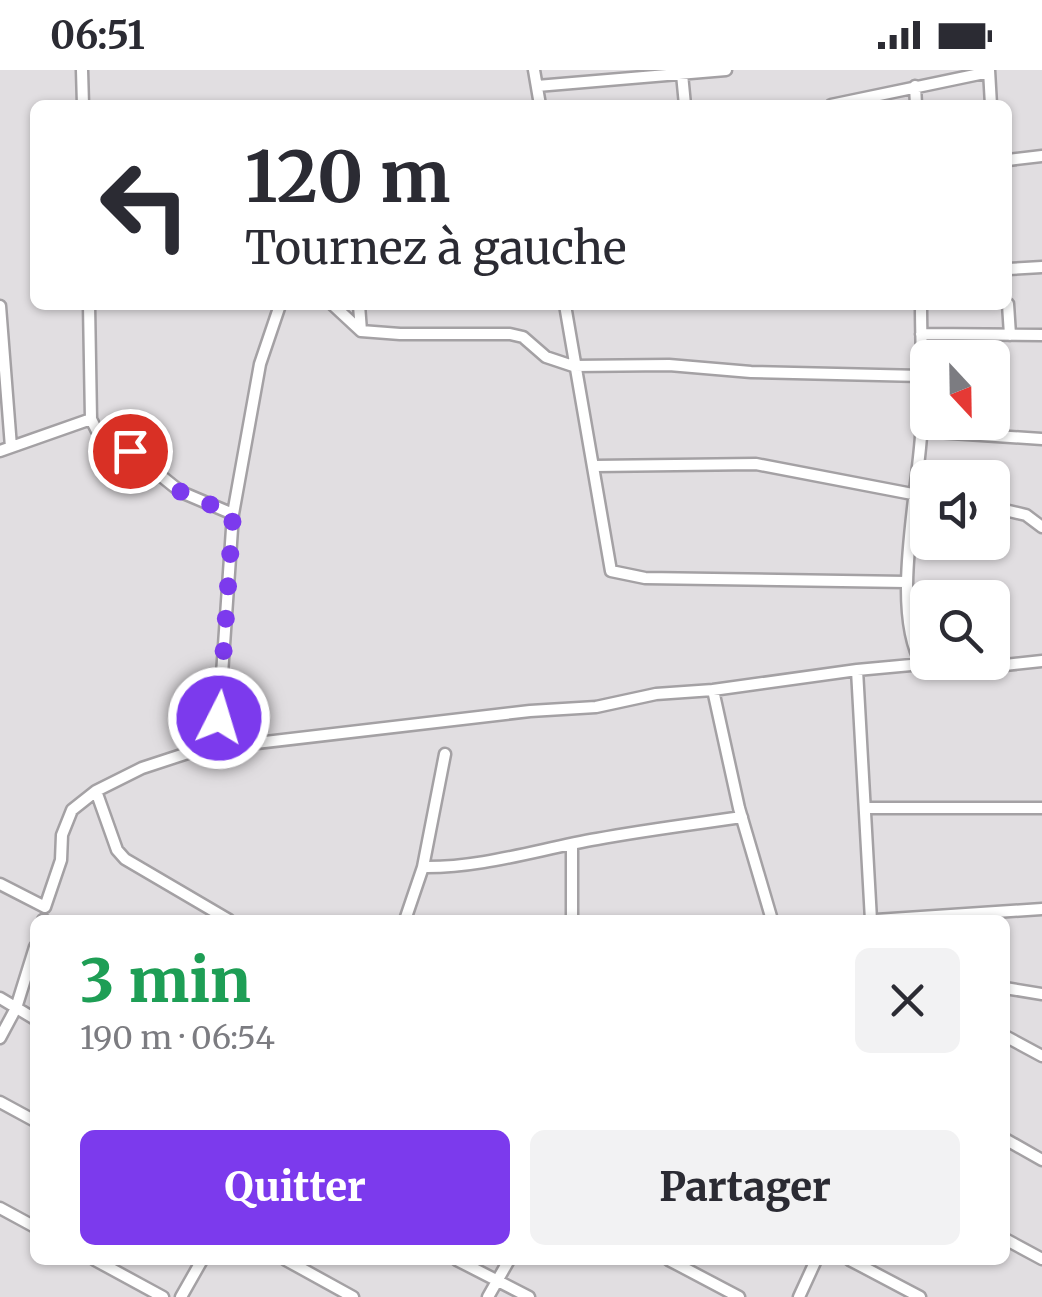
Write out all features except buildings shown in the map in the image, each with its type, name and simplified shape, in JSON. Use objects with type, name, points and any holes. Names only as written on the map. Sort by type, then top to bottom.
[{"type":"street","points":[[82,70],[83,100]]},
{"type":"street","points":[[534,70],[539,100]]},
{"type":"street","points":[[538,86],[726,70]]},
{"type":"street","points":[[853,100],[989,71],[991,100]]},
{"type":"street","points":[[682,74],[684,100]]},
{"type":"street","points":[[915,86],[916,100]]},
{"type":"street","points":[[1012,160],[1042,156]]},
{"type":"street","points":[[1012,269],[1042,268]]},
{"type":"street","points":[[0,306],[6,449],[91,418]]},
{"type":"street","points":[[89,310],[91,418],[98,432],[130,451],[181,492],[233,514]]},
{"type":"street","points":[[197,750],[219,718],[233,514],[260,364],[278,310]]},
{"type":"street","points":[[338,310],[361,331],[523,337],[546,357],[573,366],[669,365],[750,372],[910,376]]},
{"type":"street","points":[[359,310],[361,331]]},
{"type":"street","points":[[566,310],[610,571],[645,578],[906,582]]},
{"type":"street","points":[[921,310],[921,340]]},
{"type":"street","points":[[1008,310],[1010,335]]},
{"type":"street","points":[[921,334],[1042,334]]},
{"type":"street","points":[[1010,438],[1042,440]]},
{"type":"street","points":[[595,466],[756,464],[910,494]]},
{"type":"street","points":[[1010,512],[1026,515],[1042,526]]},
{"type":"street","points":[[910,560],[906,582],[910,638]]},
{"type":"street","points":[[1010,664],[1042,661]]},
{"type":"street","points":[[45,915],[61,860],[66,820],[83,800],[142,768],[197,750],[530,711],[596,707],[656,694],[910,665]]},
{"type":"street","points":[[857,670],[873,915]]},
{"type":"street","points":[[713,690],[742,816],[771,915]]},
{"type":"street","points":[[407,915],[423,867],[445,754]]},
{"type":"street","points":[[96,790],[117,850],[125,859],[220,915]]},
{"type":"street","points":[[865,808],[1042,808]]},
{"type":"street","points":[[423,867],[446,868],[498,860],[742,816]]},
{"type":"street","points":[[572,844],[572,915]]},
{"type":"street","points":[[0,884],[46,907]]},
{"type":"street","points":[[999,915],[1042,908]]},
{"type":"street","points":[[0,1038],[16,1008],[30,963]]},
{"type":"street","points":[[1010,989],[1042,994]]},
{"type":"street","points":[[0,998],[30,1017]]},
{"type":"street","points":[[1010,1039],[1042,1056]]},
{"type":"street","points":[[0,1102],[30,1118]]},
{"type":"street","points":[[1010,1142],[1042,1160]]},
{"type":"street","points":[[0,1208],[30,1224]]},
{"type":"street","points":[[1010,1242],[1042,1259]]},
{"type":"street","points":[[104,1265],[162,1297]]},
{"type":"street","points":[[181,1297],[199,1265]]},
{"type":"street","points":[[295,1265],[353,1297]]},
{"type":"street","points":[[466,1265],[529,1297]]},
{"type":"street","points":[[488,1297],[506,1265]]},
{"type":"street","points":[[678,1265],[740,1297]]},
{"type":"street","points":[[799,1297],[814,1265]]},
{"type":"street","points":[[859,1265],[920,1297]]},
{"type":"route","points":[[130,451],[181,492],[233,514],[219,718]]}]
